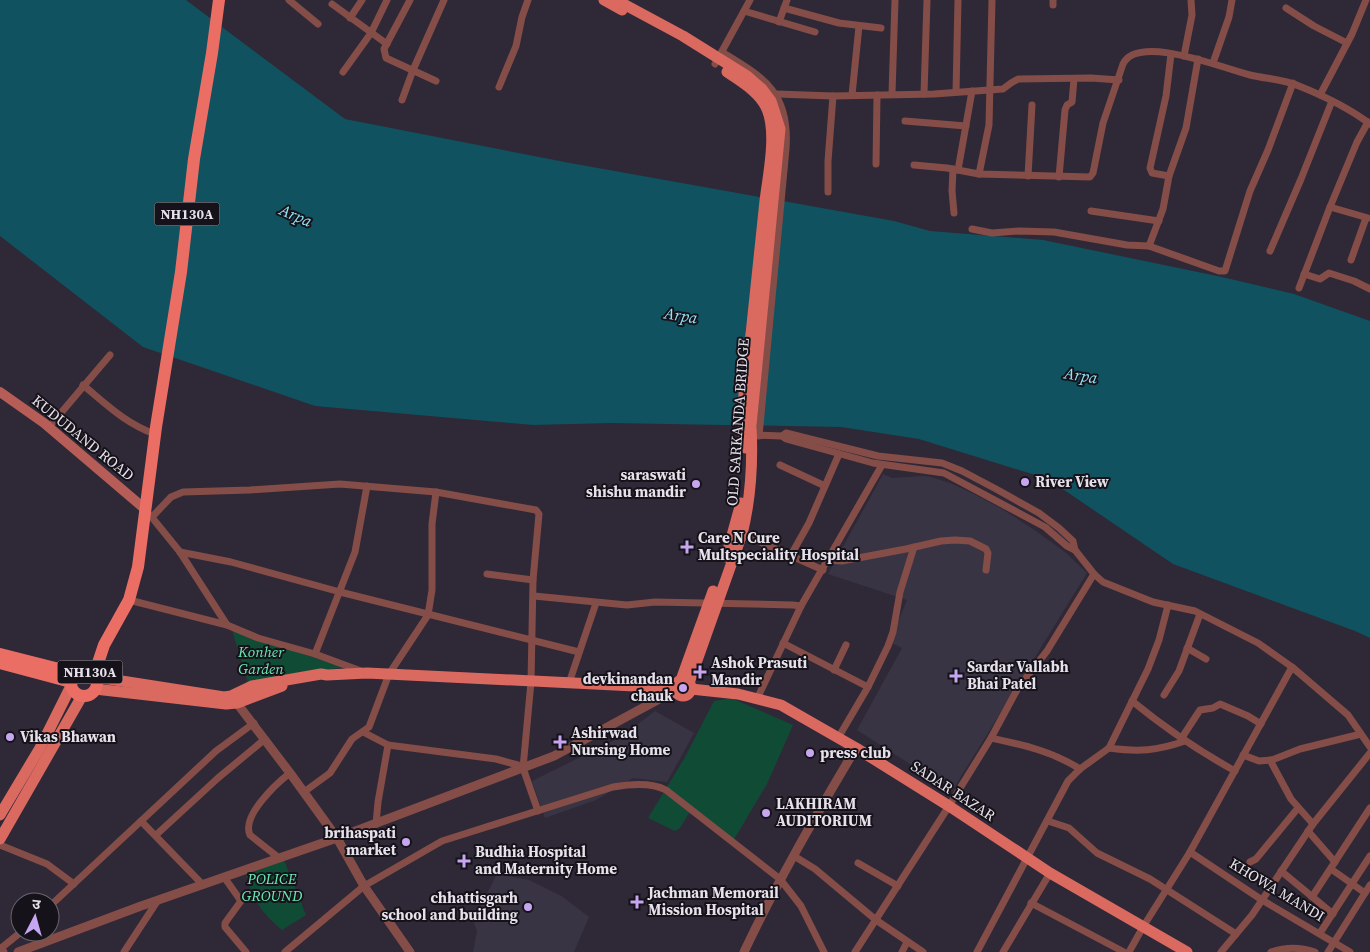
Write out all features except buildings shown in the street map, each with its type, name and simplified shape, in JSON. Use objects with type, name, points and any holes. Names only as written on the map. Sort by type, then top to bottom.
[{"type":"highway","name":"NH130A","points":[[104,645],[95,681],[87,696],[82,696],[74,691],[74,678],[104,645],[129,600],[138,567],[148,513],[156,431],[181,272],[194,159],[219,0]]},
{"type":"highway","name":"NH130A","points":[[0,654],[74,678]]},
{"type":"highway","name":"NH130A","points":[[0,663],[74,678],[90,671],[95,681]]},
{"type":"main road","name":"OLD SARKANDA BRIDGE","points":[[610,1],[658,21],[747,76],[762,89],[771,101],[780,129],[771,183],[751,431],[752,470],[748,509],[742,534],[713,603],[682,687]]},
{"type":"main road","name":"KUDUDAND ROAD","points":[[0,392],[49,427],[148,513]]},
{"type":"main road","points":[[713,603],[744,492],[746,460],[751,431]]},
{"type":"main road","name":"SADAR BAZAR","points":[[234,699],[327,675],[367,673],[531,682],[682,687],[738,694],[782,705],[856,748],[949,806],[1050,873],[1186,952]]},
{"type":"main road","points":[[0,839],[4,812],[40,748],[74,678]]},
{"type":"main road","points":[[95,681],[234,699]]},
{"type":"main road","points":[[4,812],[82,696]]},
{"type":"street","points":[[289,0],[318,24]]},
{"type":"street","points":[[350,18],[362,0]]},
{"type":"street","points":[[343,72],[371,33],[388,0]]},
{"type":"street","points":[[410,0],[384,52],[386,58],[436,81]]},
{"type":"street","points":[[402,100],[444,0]]},
{"type":"street","points":[[499,87],[516,46],[522,17],[528,0]]},
{"type":"street","points":[[750,0],[719,58],[758,75],[777,94],[785,122],[787,138],[751,431],[782,436],[786,440],[882,465],[935,471],[952,476],[1045,527],[1075,550],[1094,574],[1103,582],[1152,602],[1188,609],[1258,643],[1292,667],[1348,715],[1370,748]]},
{"type":"street","points":[[779,22],[787,0]]},
{"type":"street","points":[[892,94],[895,0]]},
{"type":"street","points":[[924,94],[927,0]]},
{"type":"street","points":[[956,92],[958,0]]},
{"type":"street","points":[[979,174],[989,125],[992,0]]},
{"type":"street","points":[[1184,56],[1192,15],[1191,0]]},
{"type":"street","points":[[1214,63],[1229,17],[1232,0]]},
{"type":"street","points":[[1320,95],[1347,43],[1366,0]]},
{"type":"street","points":[[332,4],[387,44]]},
{"type":"street","points":[[784,8],[839,23],[880,28]]},
{"type":"street","points":[[1286,8],[1314,26],[1347,43]]},
{"type":"street","points":[[744,11],[815,32]]},
{"type":"street","points":[[852,95],[859,26]]},
{"type":"street","points":[[914,165],[956,169],[979,174],[1087,178],[1092,176],[1103,123],[1123,64],[1129,56],[1136,53],[1148,52],[1184,56],[1214,63],[1253,76],[1293,83],[1332,101],[1369,123],[1357,142],[1330,207],[1300,288]]},
{"type":"street","points":[[1169,176],[1152,173],[1150,168],[1166,96],[1171,54]]},
{"type":"street","points":[[1149,246],[1163,209],[1169,176],[1186,128],[1198,59]]},
{"type":"street","points":[[777,94],[833,96],[924,94],[1003,90],[1010,83],[1018,79],[1091,78],[1119,80]]},
{"type":"street","points":[[1059,177],[1064,110],[1072,102],[1074,79]]},
{"type":"street","points":[[972,229],[992,233],[1054,232],[1127,245],[1149,246],[1225,271],[1250,191],[1268,150],[1293,83]]},
{"type":"street","points":[[954,213],[952,191],[972,91]]},
{"type":"street","points":[[876,164],[877,95]]},
{"type":"street","points":[[828,192],[828,161],[833,96]]},
{"type":"street","points":[[1270,251],[1301,180],[1332,101]]},
{"type":"street","points":[[1028,176],[1032,105]]},
{"type":"street","points":[[905,121],[966,126]]},
{"type":"street","points":[[1330,207],[1368,218],[1351,260]]},
{"type":"street","points":[[1091,211],[1159,221]]},
{"type":"street","points":[[1304,274],[1320,279],[1329,273],[1354,281],[1370,289]]},
{"type":"street","points":[[49,427],[110,355]]},
{"type":"street","points":[[83,385],[123,419],[143,430],[156,431]]},
{"type":"street","points":[[782,436],[786,433],[878,456],[932,461],[950,466],[996,489],[1050,520],[1073,541],[1075,550]]},
{"type":"street","points":[[791,556],[809,523],[839,454]]},
{"type":"street","points":[[780,465],[825,486]]},
{"type":"street","points":[[757,699],[801,606],[882,465]]},
{"type":"street","points":[[227,625],[180,552],[148,513],[172,498],[190,491],[245,491],[340,484],[436,492],[536,510],[539,514],[533,580],[531,682],[523,768],[538,811]]},
{"type":"street","points":[[315,654],[354,552],[367,486]]},
{"type":"street","points":[[304,792],[330,772],[352,739],[363,732],[371,723],[389,674],[428,614],[432,590],[432,524],[436,492]]},
{"type":"street","points":[[742,534],[823,570]]},
{"type":"street","points":[[828,560],[847,560],[941,541],[970,541],[988,553],[986,570]]},
{"type":"street","points":[[838,738],[868,687],[891,638],[900,592],[914,547]]},
{"type":"street","points":[[180,552],[230,562],[532,642],[579,652]]},
{"type":"street","points":[[487,574],[533,580]]},
{"type":"street","points":[[855,952],[991,738],[1018,688],[1047,652],[1094,574]]},
{"type":"street","points":[[534,596],[627,605],[655,602],[793,604],[801,606]]},
{"type":"street","points":[[129,600],[227,625],[258,638],[315,654],[367,673]]},
{"type":"street","points":[[569,683],[596,603]]},
{"type":"street","points":[[977,952],[1068,780],[1080,768],[1109,748],[1155,652],[1168,605]]},
{"type":"street","points":[[1164,695],[1179,670],[1200,614]]},
{"type":"street","points":[[783,643],[868,687]]},
{"type":"street","points":[[834,670],[846,646]]},
{"type":"street","points":[[1187,648],[1206,659]]},
{"type":"street","points":[[1129,952],[1190,852],[1292,667]]},
{"type":"street","points":[[18,952],[158,900],[376,824],[554,756],[682,687]]},
{"type":"street","points":[[234,699],[254,723],[337,838],[364,886],[410,952]]},
{"type":"street","points":[[1132,701],[1168,730],[1235,771]]},
{"type":"street","points":[[1109,748],[1141,751],[1162,749],[1183,740],[1200,710],[1212,708],[1220,704],[1261,724]]},
{"type":"street","points":[[60,897],[216,751],[254,723]]},
{"type":"street","points":[[363,732],[388,745],[496,759],[523,768]]},
{"type":"street","points":[[1243,755],[1259,761],[1270,760],[1300,749],[1361,734]]},
{"type":"street","points":[[991,738],[1044,750],[1080,768]]},
{"type":"street","points":[[156,835],[218,778],[265,739]]},
{"type":"street","points":[[376,824],[388,745]]},
{"type":"street","points":[[744,952],[766,904],[856,748]]},
{"type":"street","points":[[1221,952],[1252,915],[1313,824],[1370,753]]},
{"type":"street","points":[[1270,760],[1274,770],[1298,808],[1313,824]]},
{"type":"street","points":[[279,858],[250,835],[248,830],[252,816],[264,796],[290,773]]},
{"type":"street","points":[[285,952],[364,886],[442,841],[613,787],[637,784],[659,787],[669,792],[780,879],[801,906],[824,952]]},
{"type":"street","points":[[1250,862],[1256,859],[1298,808]]},
{"type":"street","points":[[1312,897],[1370,808]]},
{"type":"street","points":[[141,821],[203,884]]},
{"type":"street","points":[[1048,821],[1069,828],[1097,853],[1150,879],[1236,934]]},
{"type":"street","points":[[1308,831],[1333,866],[1365,894]]},
{"type":"street","points":[[0,845],[47,864],[74,884]]},
{"type":"street","name":"KHOWA MANDI","points":[[1190,852],[1262,900],[1350,952]]},
{"type":"street","points":[[794,856],[815,869],[876,920],[922,952]]},
{"type":"street","points":[[1320,933],[1370,856]]},
{"type":"street","points":[[858,863],[898,886]]},
{"type":"street","points":[[1281,871],[1333,914]]},
{"type":"street","points":[[1005,951],[1050,873]]},
{"type":"street","points":[[224,877],[240,901],[225,923],[225,926],[246,952]]},
{"type":"street","points":[[1328,952],[1370,885]]},
{"type":"street","points":[[124,952],[158,900]]},
{"type":"street","points":[[1031,903],[1124,952]]},
{"type":"street","points":[[902,952],[907,942]]},
{"type":"street","points":[[1271,952],[1294,948],[1314,952]]},
{"type":"shaded area","points":[[883,474],[892,478],[931,477],[972,493],[1002,509],[1036,531],[1066,553],[1087,573],[952,791],[857,730],[902,648],[890,642],[907,600],[828,574]]},
{"type":"shaded area","points":[[655,711],[694,733],[667,782],[633,778],[596,800],[545,818],[532,781],[621,737]]},
{"type":"shaded area","name":"chhattisgarh school and building","points":[[497,874],[529,880],[563,897],[589,917],[574,952],[473,952],[477,931],[473,920]]},
{"type":"green space","name":"Konher Garden","points":[[232,630],[275,645],[344,667],[248,683]]},
{"type":"green space","points":[[731,698],[793,725],[767,784],[733,841],[689,813],[680,828],[675,831],[648,818],[684,759],[714,701]]},
{"type":"green space","name":"POLICE GROUND","points":[[284,860],[306,915],[282,930],[259,906],[246,875]]},
{"type":"water","name":"Arpa","points":[[0,0],[186,0],[345,119],[570,163],[894,221],[930,231],[1043,240],[1294,294],[1370,321],[1370,638],[1173,564],[1048,479],[919,439],[841,427],[612,423],[533,425],[315,406],[143,347],[0,236]]},
{"type":"place","name":"River View","points":[[1025,482]]},
{"type":"place","name":"saraswati shishu mandir","points":[[696,484]]},
{"type":"place","name":"Care N Cure Multspeciality Hospital","points":[[687,547]]},
{"type":"place","name":"Ashok Prasuti Mandir","points":[[700,672]]},
{"type":"place","name":"Sardar Vallabh Bhai Patel","points":[[956,676]]},
{"type":"place","name":"devkinandan chauk","points":[[683,688]]},
{"type":"place","name":"Vikas Bhawan","points":[[10,737]]},
{"type":"place","name":"Ashirwad Nursing Home","points":[[560,742]]},
{"type":"place","name":"press club","points":[[810,753]]},
{"type":"place","name":"LAKHIRAM AUDITORIUM","points":[[766,813]]},
{"type":"place","name":"brihaspati market","points":[[406,842]]},
{"type":"place","name":"Budhia Hospital and Maternity Home","points":[[464,861]]},
{"type":"place","name":"Jachman Memorail Mission Hospital","points":[[637,902]]},
{"type":"place","name":"chhattisgarh school and building","points":[[528,907]]}]
